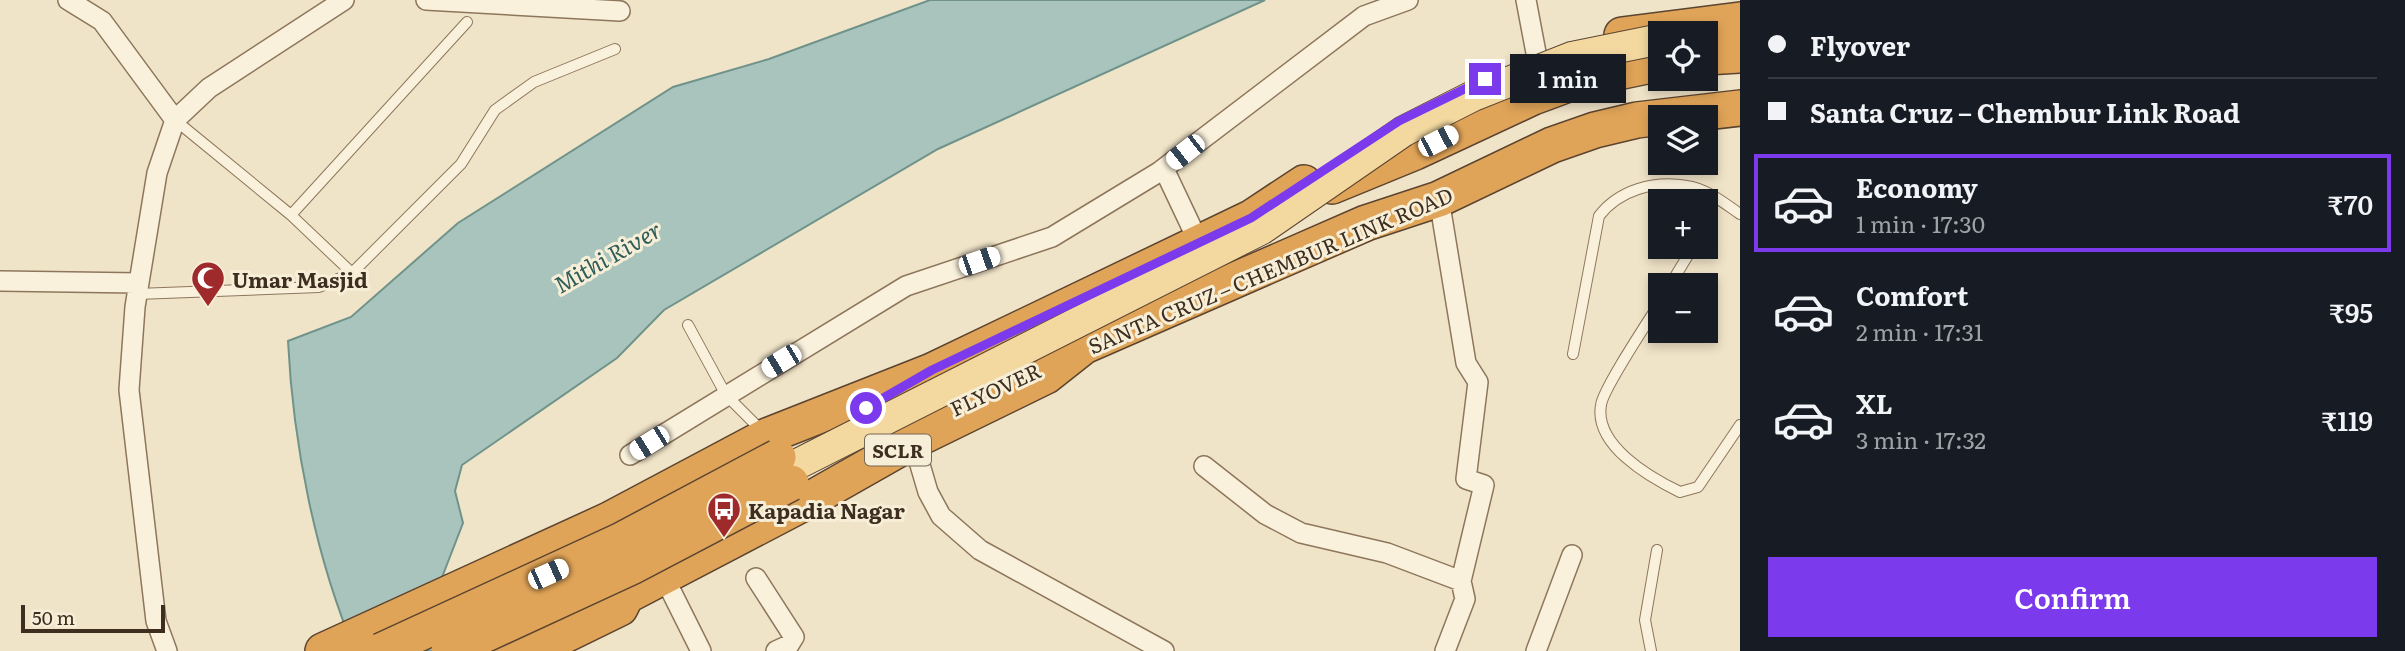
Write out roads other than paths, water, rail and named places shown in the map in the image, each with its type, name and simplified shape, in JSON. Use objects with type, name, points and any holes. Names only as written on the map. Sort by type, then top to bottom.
[{"type":"highway","points":[[1199,243],[1251,218],[1399,121],[1468,87],[1537,58],[1618,36],[1664,27],[1740,20]]},
{"type":"highway","points":[[1718,56],[1740,55]]},
{"type":"highway","points":[[1428,176],[1482,118],[1579,80],[1648,66]]},
{"type":"highway","points":[[1251,218],[1428,176],[1494,144],[1588,107],[1674,90],[1740,84]]},
{"type":"highway","name":"SANTA CRUZ – CHEMBUR LINK ROAD","points":[[515,648],[620,608],[626,596],[913,442],[1046,376],[1084,346],[1366,223],[1428,176],[1504,166],[1595,130],[1677,113],[1740,107]]},
{"type":"highway","name":"FLYOVER","points":[[779,459],[932,370],[1199,243]]},
{"type":"highway","name":"FLYOVER","points":[[779,459],[1084,346]]},
{"type":"highway","points":[[329,648],[591,528],[779,459]]},
{"type":"highway","points":[[380,651],[620,541],[779,459]]},
{"type":"highway","points":[[449,651],[633,566],[779,459]]},
{"type":"highway","points":[[591,528],[626,596]]},
{"type":"main road","points":[[415,651],[627,554],[785,470],[1262,229],[1405,131],[1473,96],[1572,57],[1648,42]]},
{"type":"street","points":[[68,0],[102,21],[175,120]]},
{"type":"street","points":[[167,651],[156,621],[129,390],[138,288],[157,173],[175,120],[209,88],[344,0]]},
{"type":"street","points":[[426,0],[620,11]]},
{"type":"street","points":[[630,455],[906,286],[1052,237],[1164,169],[1364,16],[1408,0]]},
{"type":"street","points":[[1526,0],[1537,58]]},
{"type":"street","points":[[1164,169],[1199,243]]},
{"type":"street","points":[[1428,176],[1466,363],[1478,382],[1466,479],[1484,485],[1461,581],[1465,599],[1445,651]]},
{"type":"street","points":[[0,281],[138,288]]},
{"type":"street","points":[[913,442],[928,492],[941,516],[980,550],[1135,644],[1164,651]]},
{"type":"street","points":[[1204,466],[1265,514],[1301,533],[1387,553],[1461,581]]},
{"type":"street","points":[[1536,651],[1572,555]]},
{"type":"street","points":[[664,577],[701,651]]},
{"type":"street","points":[[756,578],[794,637],[789,645],[776,651]]},
{"type":"lane","points":[[290,215],[467,22]]},
{"type":"lane","points":[[138,288],[319,287],[352,273],[461,164],[495,110],[534,82],[615,49]]},
{"type":"lane","points":[[175,120],[290,215],[352,273]]},
{"type":"lane","points":[[1573,354],[1599,216],[1611,200],[1637,188],[1687,186],[1715,196],[1740,214]]},
{"type":"lane","points":[[1648,323],[1601,402],[1601,425],[1611,443],[1659,482],[1680,492],[1698,487],[1740,425]]},
{"type":"lane","points":[[688,326],[726,395],[779,459]]},
{"type":"lane","points":[[1651,651],[1645,620],[1657,550]]},
{"type":"water","name":"Mithi River","points":[[930,0],[1265,0],[938,149],[664,310],[617,358],[462,465],[455,491],[463,523],[441,580],[472,651],[355,651],[328,577],[308,499],[295,419],[288,341],[351,317],[458,223],[673,87],[769,59]]},
{"type":"place","name":"Umar Masjid","points":[[208,308]]},
{"type":"place","name":"Kapadia Nagar","points":[[724,539]]}]
